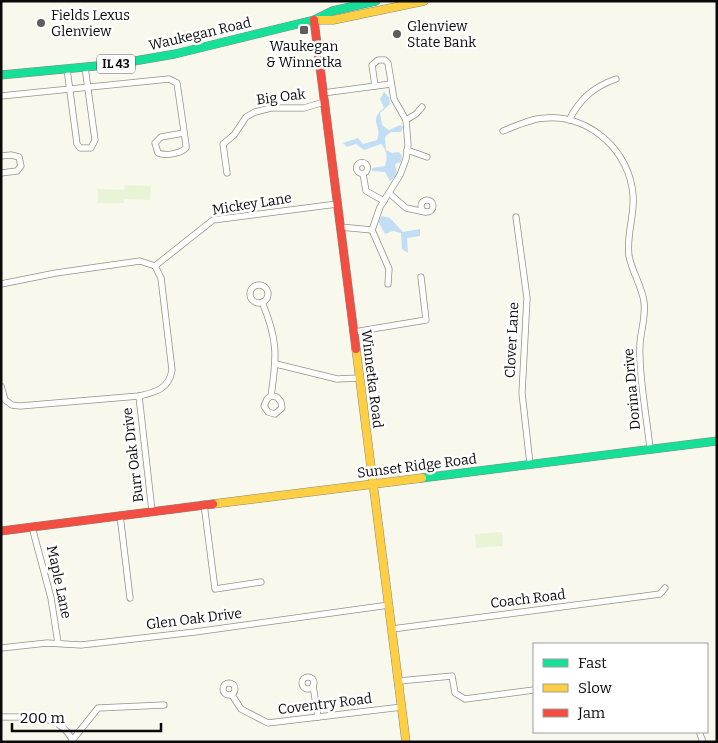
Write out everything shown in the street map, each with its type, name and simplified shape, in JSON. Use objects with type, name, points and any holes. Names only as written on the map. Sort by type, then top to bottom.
[{"type":"street","name":"Waukegan Road","points":[[1,75],[85,67],[175,54],[314,20],[332,11],[376,1]]},
{"type":"street","name":"Waukegan Road","points":[[314,20],[333,20],[424,1]]},
{"type":"street","name":"Winnetka Road","points":[[314,20],[406,742]]},
{"type":"street","points":[[375,86],[372,65],[378,60],[385,60],[388,63],[394,99],[406,120],[407,150],[400,175],[384,200],[372,230],[389,269],[388,284]]},
{"type":"street","points":[[68,69],[77,144],[80,148],[91,148],[95,140],[85,67]]},
{"type":"street","points":[[1,96],[162,79],[175,80],[180,99],[186,145],[184,151],[162,155],[158,153],[155,143],[161,137],[184,133]]},
{"type":"street","points":[[569,120],[576,107],[588,93],[616,79]]},
{"type":"street","points":[[323,93],[391,84]]},
{"type":"street","name":"Big Oak","points":[[227,173],[223,144],[234,135],[250,114],[271,108],[304,108],[324,102]]},
{"type":"street","points":[[406,120],[416,114],[422,107]]},
{"type":"street","name":"Dorina Drive","points":[[503,131],[546,118],[569,120],[593,130],[612,144],[623,161],[631,180],[634,207],[629,256],[644,301],[645,315],[640,344],[650,449]]},
{"type":"street","points":[[407,150],[427,158]]},
{"type":"street","points":[[1,156],[11,154],[18,157],[21,166],[17,171],[1,173]]},
{"type":"street","points":[[363,174],[366,191],[384,200]]},
{"type":"street","points":[[389,193],[406,208],[425,212]]},
{"type":"street","name":"Mickey Lane","points":[[155,266],[213,220],[337,204]]},
{"type":"street","name":"Clover Lane","points":[[516,217],[527,298],[522,394],[530,464]]},
{"type":"street","points":[[340,227],[372,230]]},
{"type":"street","points":[[1,284],[56,273],[140,261],[155,266],[160,278],[172,370],[171,378],[165,386],[156,392],[139,396],[12,405],[5,400],[1,386]]},
{"type":"street","points":[[354,332],[426,320],[421,277]]},
{"type":"street","points":[[262,302],[276,342],[276,364],[271,396]]},
{"type":"street","points":[[276,364],[337,379],[360,378]]},
{"type":"street","name":"Burr Oak Drive","points":[[139,396],[152,511]]},
{"type":"street","name":"Sunset Ridge Road","points":[[1,531],[717,441]]},
{"type":"street","points":[[204,504],[215,589],[261,582]]},
{"type":"street","points":[[120,516],[130,598]]},
{"type":"street","name":"Maple Lane","points":[[32,527],[51,598],[58,643]]},
{"type":"street","name":"Coach Road","points":[[392,629],[660,594],[665,588]]},
{"type":"street","name":"Glen Oak Drive","points":[[1,648],[58,643],[81,645],[196,632],[389,605]]},
{"type":"street","points":[[399,681],[452,676],[455,693],[465,699],[533,690]]},
{"type":"street","points":[[313,686],[318,717]]},
{"type":"street","name":"Coventry Road","points":[[232,695],[241,709],[268,723],[402,707]]},
{"type":"street","points":[[1,717],[56,721],[66,728],[71,740],[98,708],[164,704]]},
{"type":"street","points":[[700,734],[703,742]]},
{"type":"green space","points":[[125,185],[151,186],[150,200],[124,199],[124,203],[98,203],[98,189],[124,190]]},
{"type":"green space","points":[[502,532],[503,546],[476,548],[475,534]]},
{"type":"water","points":[[384,92],[389,97],[390,104],[380,113],[382,125],[389,130],[400,125],[403,127],[401,132],[391,132],[385,137],[386,150],[392,153],[399,152],[402,156],[401,162],[395,164],[397,175],[390,181],[385,172],[372,171],[372,168],[385,166],[386,154],[381,144],[364,150],[356,144],[347,147],[343,143],[358,138],[363,144],[377,140],[376,120],[379,112],[384,108],[380,99]]},
{"type":"water","points":[[382,216],[390,218],[403,232],[420,229],[420,236],[407,238],[408,253],[402,249],[401,233],[393,231],[385,234],[378,221]]},
{"type":"traffic: fast","points":[[1,75],[117,64],[175,54],[314,20],[332,11],[376,1]]},
{"type":"traffic: fast","points":[[422,478],[717,441]]},
{"type":"traffic: slow","points":[[316,20],[333,20],[424,1]]},
{"type":"traffic: slow","points":[[356,349],[406,742]]},
{"type":"traffic: slow","points":[[213,504],[422,478]]},
{"type":"traffic: jam","points":[[314,20],[356,349]]},
{"type":"traffic: jam","points":[[1,531],[213,504]]},
{"type":"place","name":"Fields Lexus Glenview","points":[[41,23]]},
{"type":"place","name":"Waukegan & Winnetka","points":[[304,30]]},
{"type":"place","name":"Glenview State Bank","points":[[397,34]]}]
